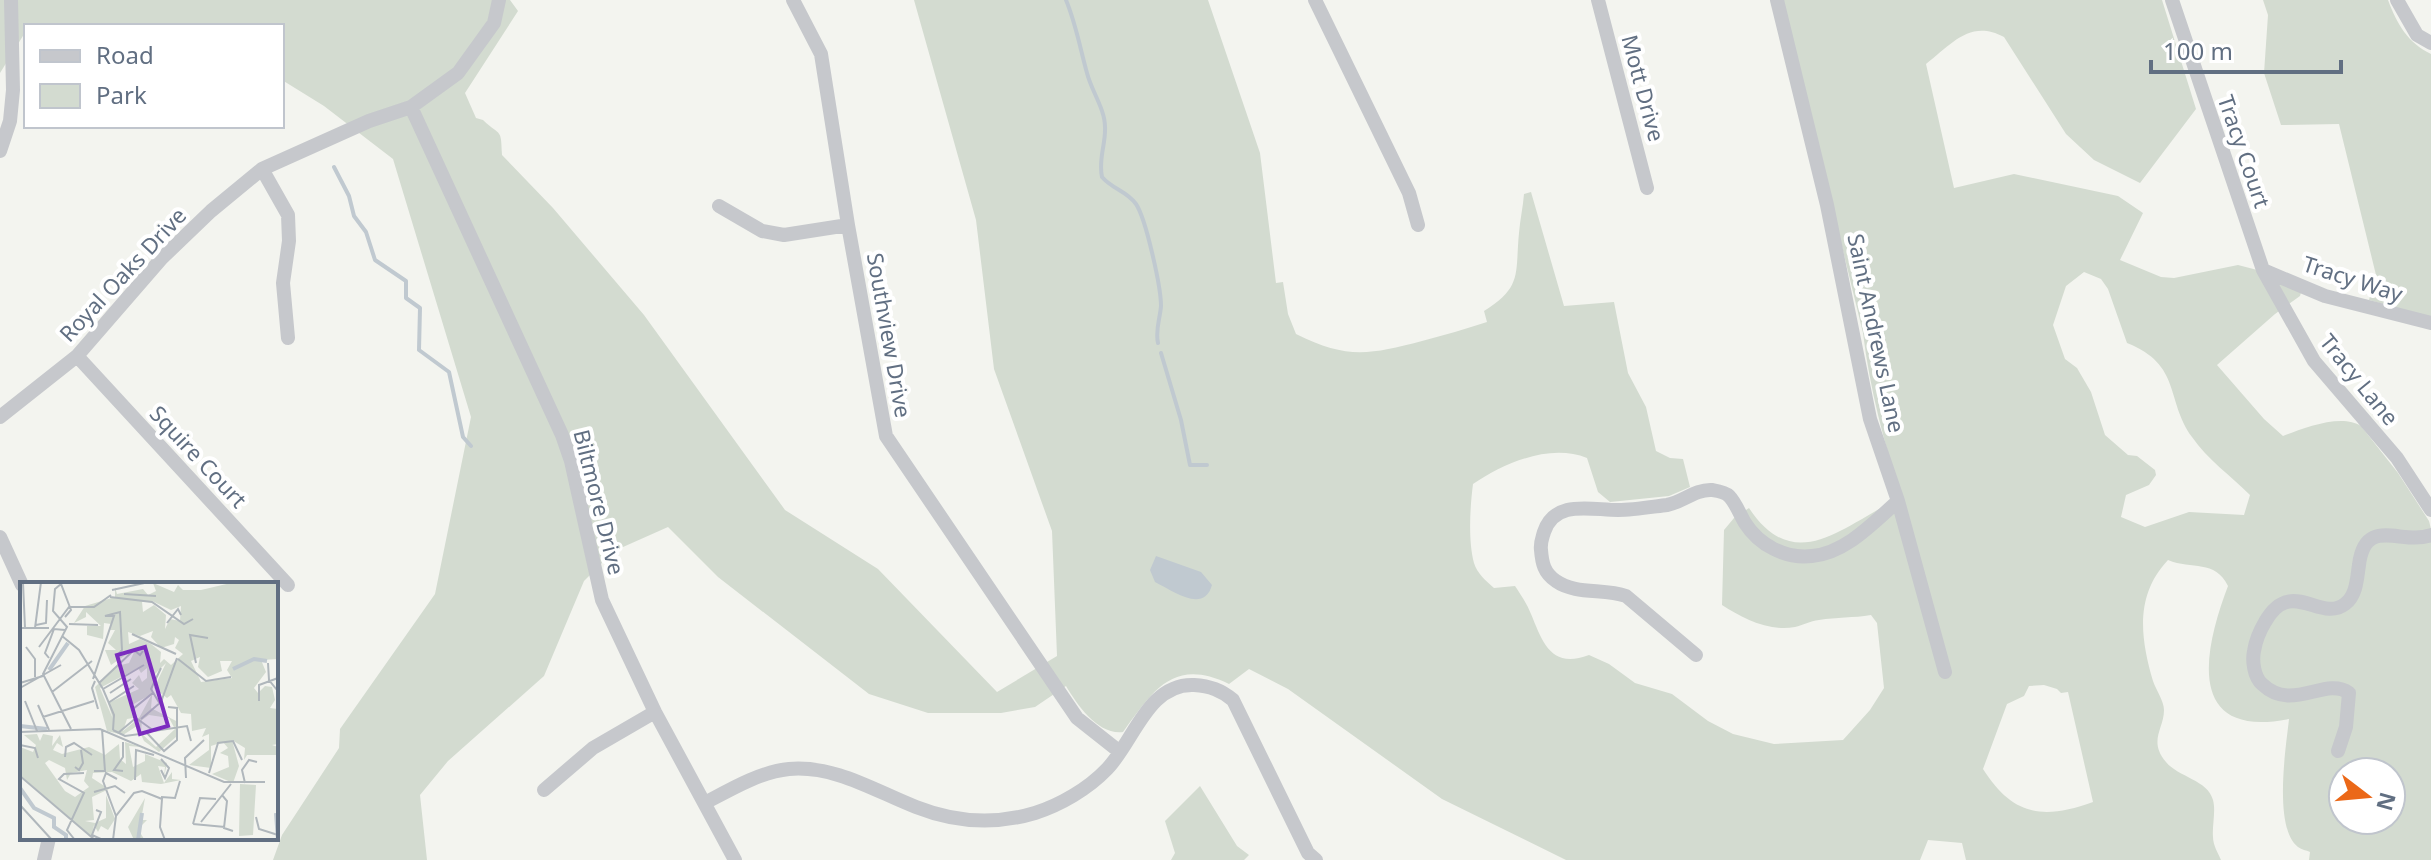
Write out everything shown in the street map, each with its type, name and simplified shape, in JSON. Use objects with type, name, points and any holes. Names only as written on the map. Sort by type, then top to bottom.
[{"type":"street","points":[[0,151],[10,121],[13,90],[11,0]]},
{"type":"street","name":"Royal Oaks Drive","points":[[0,417],[77,356],[162,258],[211,211],[262,169],[369,121],[411,107],[458,73],[494,23],[499,0]]},
{"type":"street","name":"Southview Drive","points":[[793,0],[821,54],[886,436],[1077,718],[1120,752]]},
{"type":"street","points":[[1315,0],[1409,193],[1418,225]]},
{"type":"street","name":"Mott Drive","points":[[1598,0],[1647,188]]},
{"type":"street","name":"Saint Andrews Lane","points":[[1777,0],[1830,219],[1870,419],[1898,501],[1945,672]]},
{"type":"street","name":"Tracy Court","points":[[2172,0],[2263,270]]},
{"type":"street","points":[[2397,0],[2417,35],[2431,43]]},
{"type":"street","name":"Biltmore Drive","points":[[411,107],[562,435],[571,461],[602,600],[655,712],[735,860]]},
{"type":"street","points":[[262,169],[288,215],[289,241],[283,283],[288,338]]},
{"type":"street","points":[[719,206],[762,231],[784,235],[848,225]]},
{"type":"street","name":"Tracy Way","points":[[2263,270],[2325,296],[2431,323]]},
{"type":"street","name":"Tracy Lane","points":[[2263,270],[2314,361],[2397,458],[2431,510]]},
{"type":"street","name":"Squire Court","points":[[77,356],[288,585]]},
{"type":"street","points":[[1696,655],[1626,596],[1563,586],[1550,577],[1542,565],[1540,544],[1546,525],[1558,512],[1573,508],[1624,510],[1668,505],[1700,491],[1715,490],[1730,497],[1756,537],[1773,549],[1796,556],[1814,556],[1834,550],[1856,537],[1898,501]]},
{"type":"street","points":[[2338,751],[2346,727],[2349,693],[2335,688],[2291,697],[2276,694],[2260,683],[2252,661],[2256,637],[2271,611],[2283,602],[2330,608],[2344,606],[2352,597],[2360,553],[2368,541],[2380,534],[2421,539],[2431,535]]},
{"type":"street","points":[[0,537],[21,582]]},
{"type":"street","points":[[705,803],[768,773],[812,769],[853,780],[918,808],[948,817],[980,821],[1035,813],[1061,802],[1106,770],[1151,707],[1172,688],[1196,685],[1221,691],[1233,700],[1308,853],[1316,860]]},
{"type":"street","points":[[544,790],[593,748],[655,712]]},
{"type":"street","points":[[44,860],[49,840]]},
{"type":"green space","points":[[0,0],[510,0],[518,11],[465,93],[476,118],[499,133],[502,155],[553,208],[644,315],[785,510],[878,569],[997,692],[1057,656],[1052,531],[994,369],[976,220],[914,0],[1208,0],[1260,153],[1276,283],[1283,282],[1288,314],[1296,334],[1329,348],[1372,352],[1487,322],[1484,311],[1505,294],[1515,278],[1524,194],[1531,192],[1564,306],[1614,302],[1628,373],[1646,407],[1656,451],[1670,458],[1683,459],[1690,487],[1669,496],[1610,502],[1598,492],[1587,458],[1573,454],[1543,454],[1513,463],[1473,484],[1470,534],[1475,567],[1494,588],[1515,586],[1540,635],[1557,656],[1566,659],[1589,655],[1609,664],[1635,683],[1672,694],[1708,721],[1733,734],[1774,744],[1843,740],[1870,710],[1884,688],[1877,623],[1871,615],[1775,628],[1756,623],[1730,610],[1722,605],[1724,530],[1734,518],[1749,508],[1767,529],[1786,540],[1805,542],[1843,530],[1902,498],[1878,416],[1863,333],[1782,0],[2162,0],[2196,109],[2140,183],[2094,160],[2066,134],[2004,37],[1981,31],[1962,36],[1926,64],[1954,188],[2014,174],[2118,196],[2143,213],[2120,260],[2161,277],[2174,278],[2238,265],[2304,282],[2300,296],[2217,365],[2283,436],[2333,421],[2353,422],[2361,426],[2398,473],[2429,521],[2431,860],[2309,860],[2310,852],[2298,847],[2290,837],[2283,806],[2289,719],[2255,722],[2232,716],[2217,703],[2210,684],[2209,661],[2213,636],[2228,586],[2217,572],[2168,560],[2150,587],[2143,617],[2145,648],[2153,681],[2164,707],[2158,748],[2171,767],[2210,793],[2214,804],[2213,840],[2221,860],[1966,860],[1962,843],[1928,840],[1920,860],[1566,860],[1442,799],[1288,689],[1249,669],[1229,684],[1193,674],[1166,682],[1144,703],[1123,732],[1114,732],[1097,724],[1066,686],[1035,707],[1001,713],[928,713],[869,694],[718,577],[668,527],[614,551],[584,581],[544,676],[448,761],[420,795],[427,860],[273,860],[282,835],[339,748],[340,729],[435,594],[471,417],[393,159],[324,106],[284,81],[284,24],[24,24],[24,34],[0,73]],"holes":[[[2084,272],[2101,279],[2108,289],[2127,343],[2157,362],[2165,372],[2192,437],[2250,495],[2244,515],[2189,512],[2145,527],[2121,517],[2126,495],[2149,485],[2156,475],[2155,470],[2137,456],[2128,455],[2105,435],[2091,392],[2077,368],[2065,359],[2053,325],[2066,286]],[[2044,685],[2061,693],[2068,692],[2093,802],[2059,811],[2030,810],[2006,797],[1983,769],[2007,704],[2024,696],[2029,686]]]},
{"type":"green space","points":[[2263,0],[2388,0],[2404,32],[2431,54],[2431,318],[2369,300],[2376,275],[2339,124],[2281,125],[2264,73],[2268,15]]},
{"type":"green space","points":[[1200,786],[1237,846],[1249,855],[1244,860],[1171,860],[1175,853],[1165,821]]},
{"type":"shaded area","points":[[1156,556],[1201,572],[1212,585],[1208,594],[1202,598],[1187,598],[1155,582],[1150,570]]},
{"type":"waterway","points":[[1066,0],[1104,120],[1102,177],[1136,204],[1148,238],[1161,306],[1158,343]]},
{"type":"waterway","points":[[334,167],[349,196],[354,216],[366,232],[375,260],[406,281],[406,298],[420,308],[419,350],[449,372],[463,437],[471,446]]},
{"type":"waterway","points":[[1161,353],[1181,420],[1190,465],[1207,465]]}]
